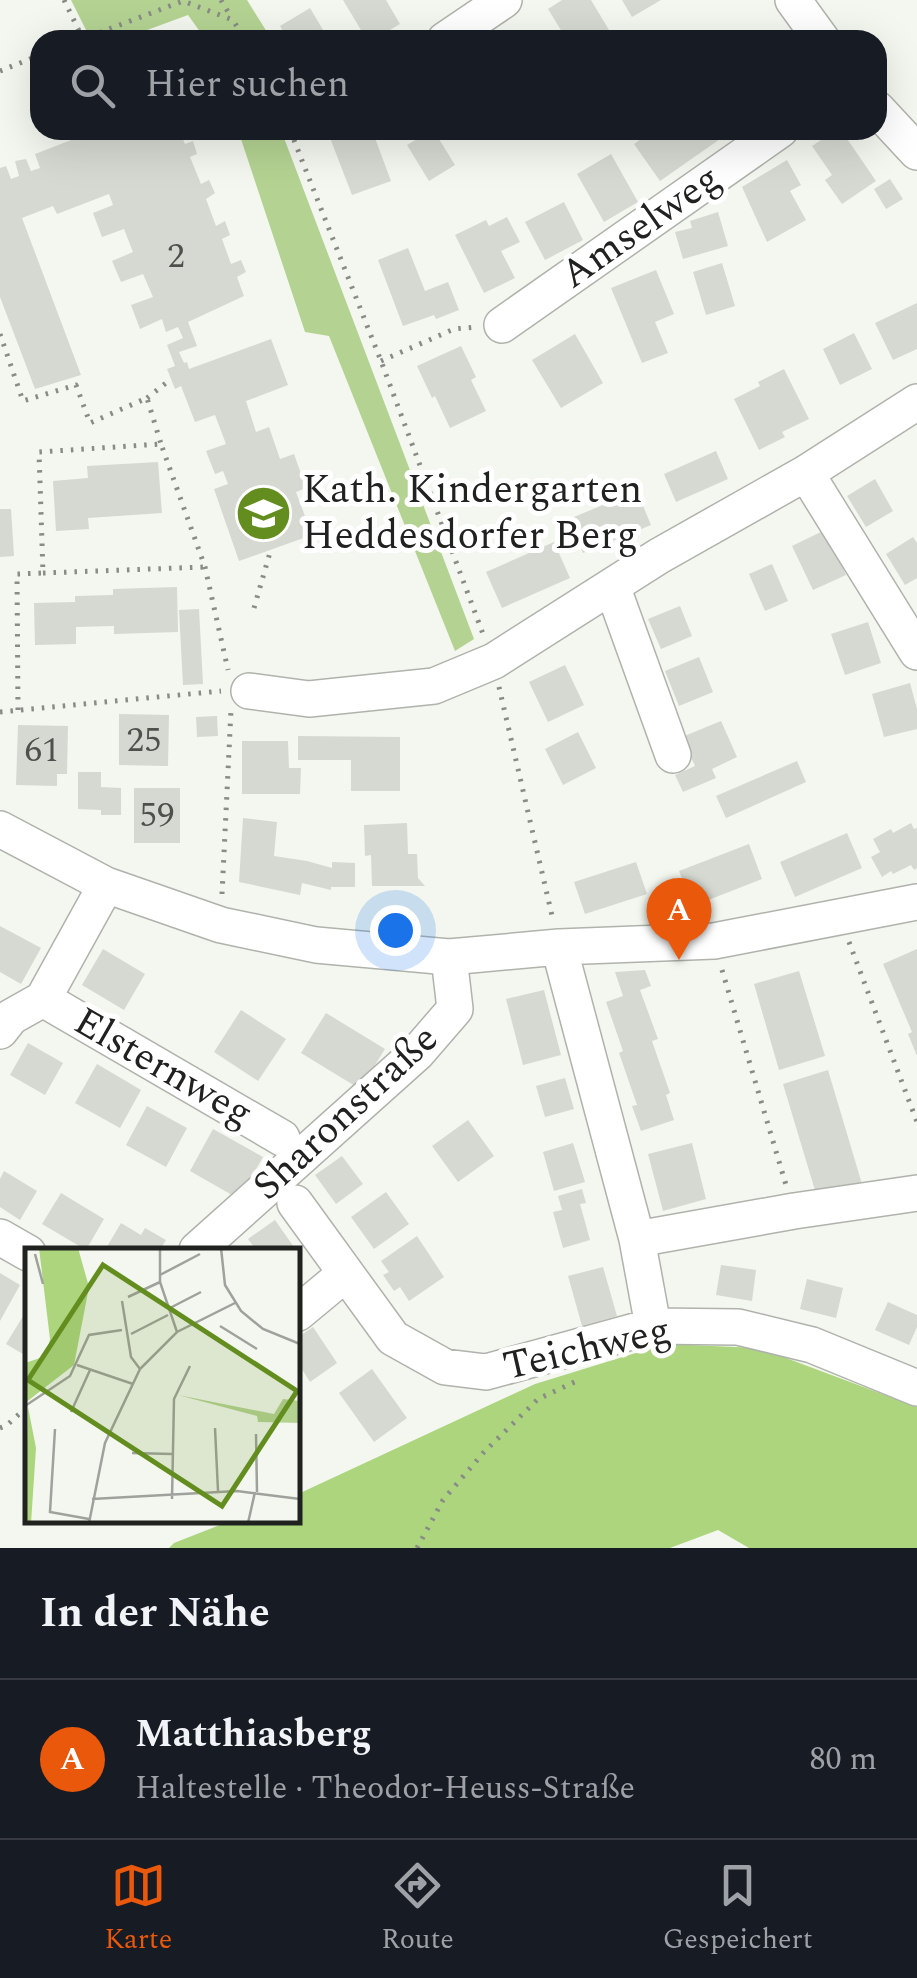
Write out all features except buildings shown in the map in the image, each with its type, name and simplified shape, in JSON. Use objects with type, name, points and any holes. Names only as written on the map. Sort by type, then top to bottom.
[{"type":"street","points":[[460,30],[504,0]]},
{"type":"street","points":[[794,0],[815,30]]},
{"type":"street","points":[[887,120],[917,152]]},
{"type":"street","name":"Amselweg","points":[[502,325],[766,140]]},
{"type":"street","points":[[241,690],[308,698],[434,686],[494,661],[659,556],[806,473],[917,402]]},
{"type":"street","points":[[806,473],[917,652]]},
{"type":"street","points":[[612,586],[673,755]]},
{"type":"street","points":[[0,829],[106,884],[221,925],[316,945],[449,957],[714,940],[917,902]]},
{"type":"street","points":[[4,1020],[43,999],[106,884]]},
{"type":"street","points":[[559,948],[637,1239],[653,1326]]},
{"type":"street","name":"Sharonstraße","points":[[200,1248],[417,1054],[455,1009],[449,957]]},
{"type":"street","name":"Elsternweg","points":[[43,999],[282,1138]]},
{"type":"street","points":[[637,1239],[917,1193]]},
{"type":"street","name":"Teichweg","points":[[295,1204],[394,1338],[444,1367],[486,1372],[653,1326],[738,1327],[812,1345],[917,1388]]},
{"type":"street","points":[[0,1237],[25,1251]]},
{"type":"street","points":[[300,1311],[345,1274]]},
{"type":"path","points":[[64,0],[78,30]]},
{"type":"path","points":[[221,0],[238,30]]},
{"type":"path","points":[[106,30],[183,1],[232,20]]},
{"type":"path","points":[[0,70],[30,59]]},
{"type":"path","points":[[294,140],[494,661],[559,948]]},
{"type":"path","points":[[381,362],[454,328],[502,325]]},
{"type":"path","points":[[0,334],[23,401],[76,385],[90,424],[147,398],[171,379]]},
{"type":"path","points":[[147,398],[205,567],[241,690],[221,925]]},
{"type":"path","points":[[43,573],[39,452],[161,444]]},
{"type":"path","points":[[254,608],[271,549]]},
{"type":"path","points":[[18,710],[17,574],[205,567]]},
{"type":"path","points":[[0,712],[241,690]]},
{"type":"path","points":[[839,916],[917,1122]]},
{"type":"path","points":[[714,940],[794,1212]]},
{"type":"path","points":[[417,1548],[443,1500],[484,1452],[538,1399],[587,1376]]},
{"type":"path","points":[[0,1428],[25,1409]]},
{"type":"green space","points":[[71,0],[247,0],[266,30],[199,30],[188,15],[147,30],[86,30]]},
{"type":"green space","points":[[241,140],[285,140],[474,639],[455,651],[329,336],[305,332]]},
{"type":"green space","points":[[665,1344],[759,1348],[917,1407],[917,1548],[749,1548],[718,1530],[670,1548],[169,1548],[225,1523],[300,1523],[300,1493],[535,1384]]},
{"type":"place","name":"Kath. Kindergarten Heddesdorfer Berg","points":[[263,513]]},
{"type":"place","name":"Matthiasberg","points":[[679,960]]}]
